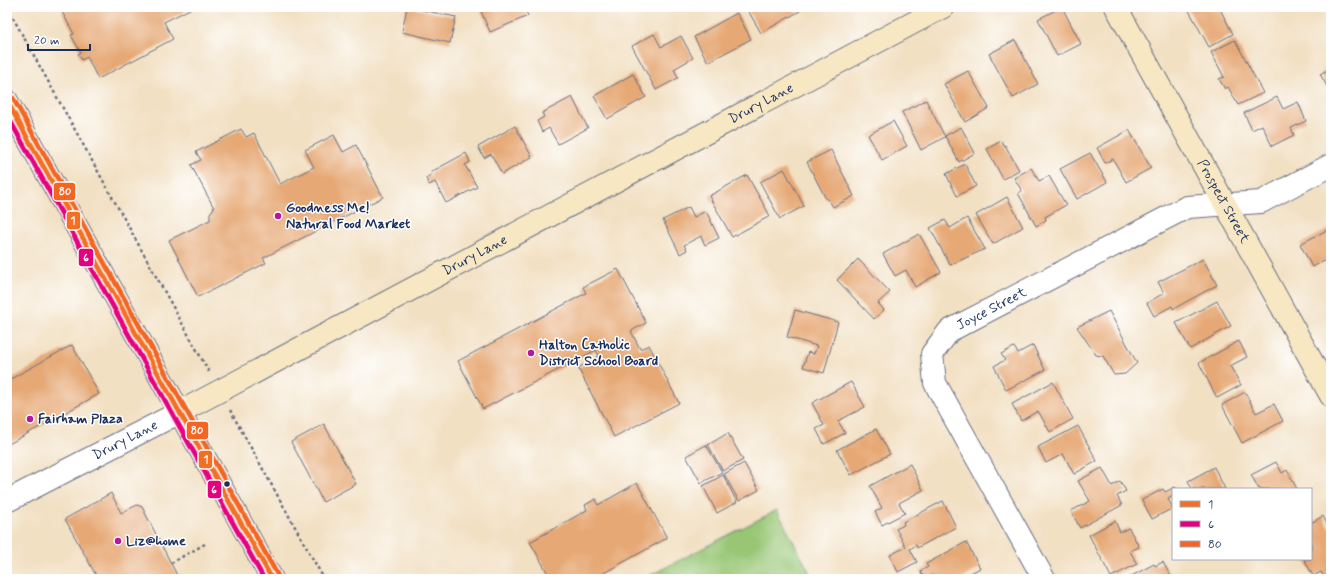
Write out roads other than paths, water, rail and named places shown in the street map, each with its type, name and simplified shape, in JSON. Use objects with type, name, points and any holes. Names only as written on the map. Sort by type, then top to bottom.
[{"type":"street","name":"Drury Lane","points":[[7,502],[220,391],[943,7]]},
{"type":"street","name":"Prospect Street","points":[[1116,7],[1331,396]]},
{"type":"street","points":[[7,101],[272,579]]},
{"type":"street","name":"Joyce Street","points":[[1044,579],[935,383],[932,354],[950,331],[1187,207],[1261,202],[1331,165]]},
{"type":"place","name":"Goodness Me! Natural Food Market","points":[[278,216]]},
{"type":"place","name":"Halton Catholic District School Board","points":[[531,353]]},
{"type":"place","name":"Fairham Plaza","points":[[30,419]]},
{"type":"place","name":"Liz@home","points":[[118,541]]}]
